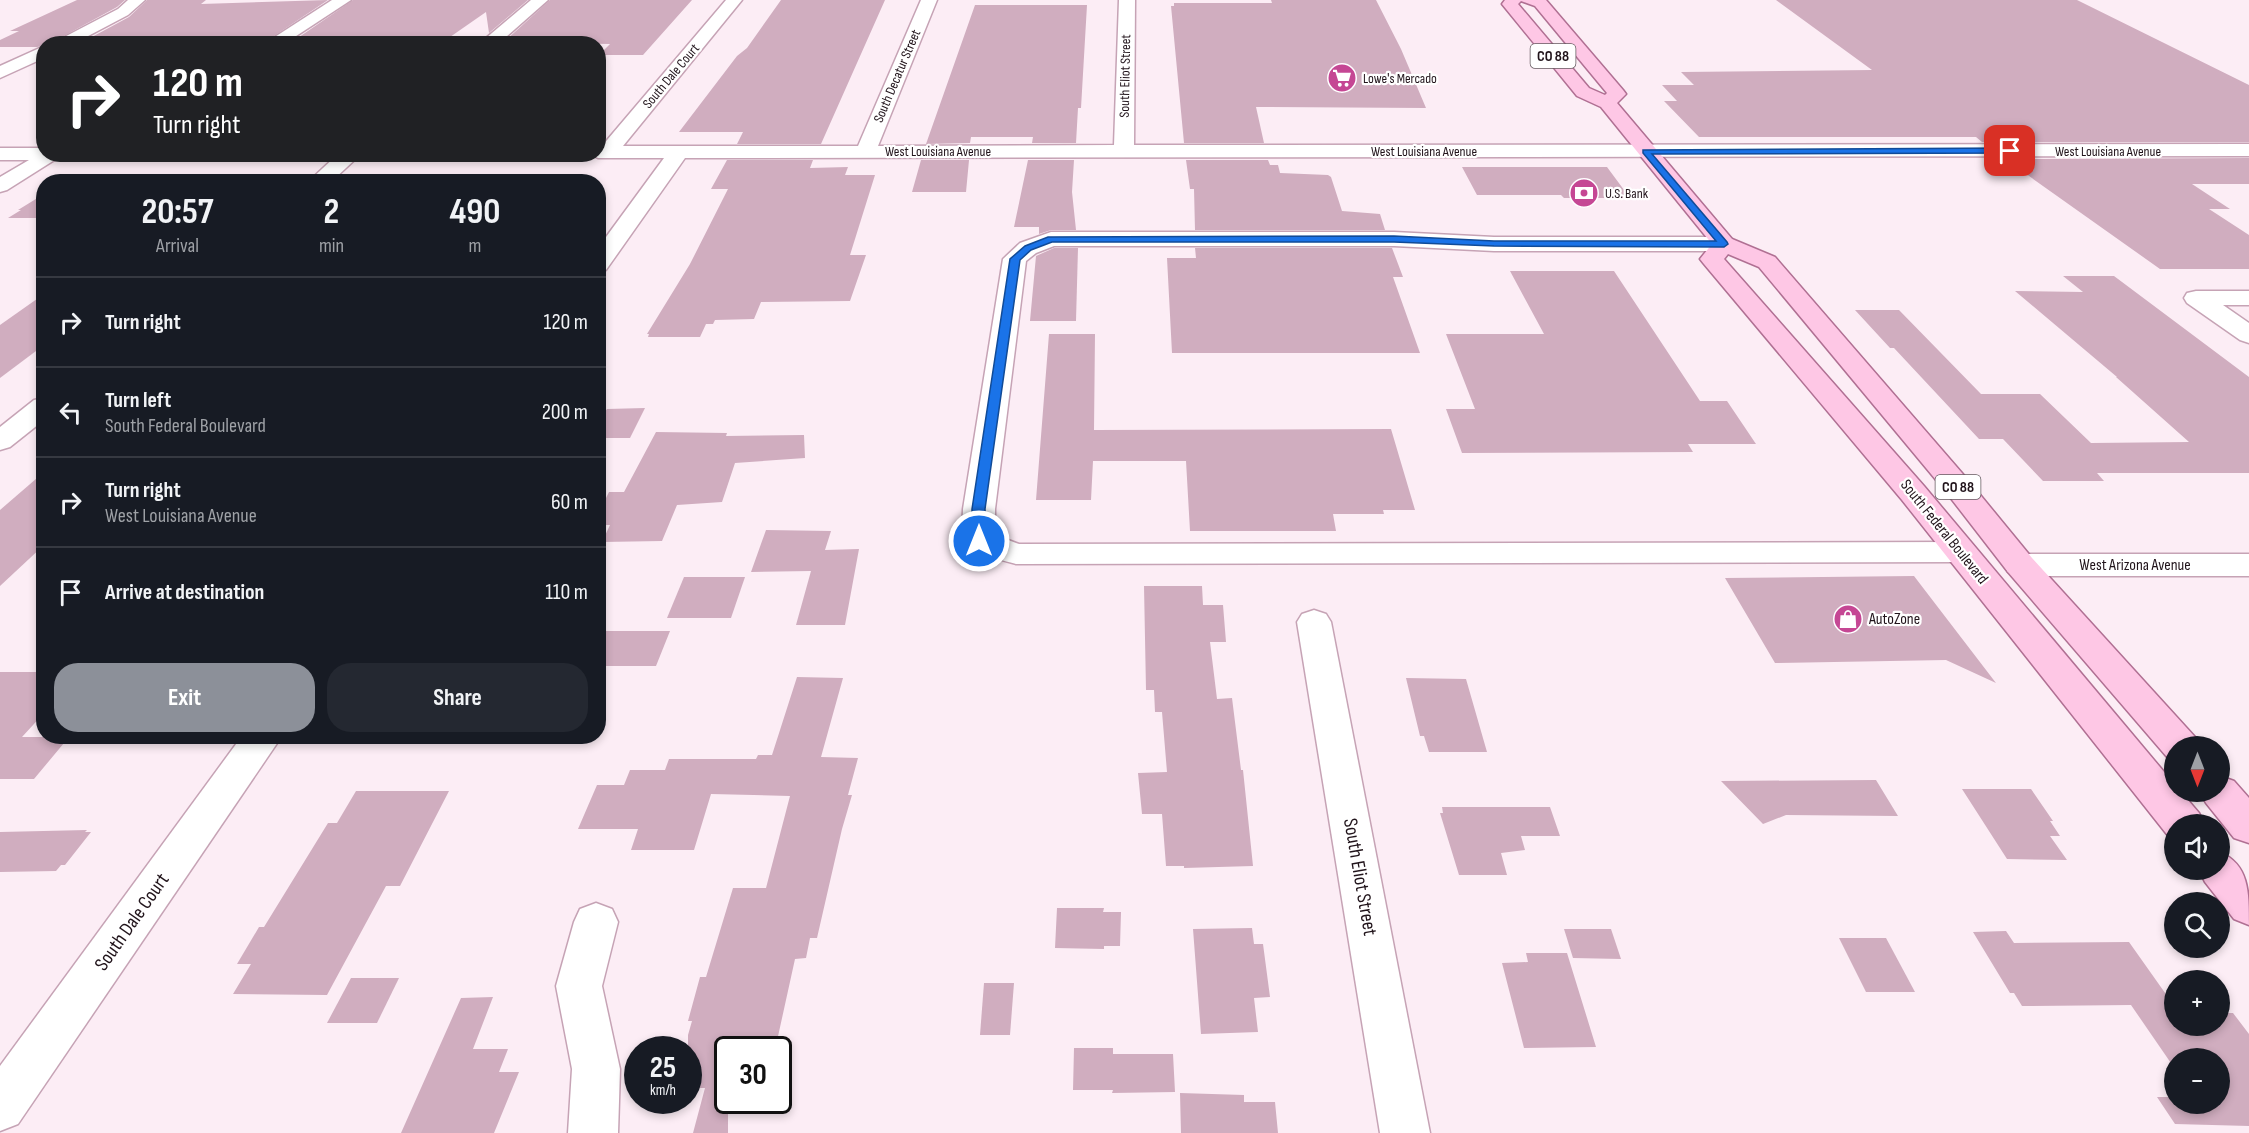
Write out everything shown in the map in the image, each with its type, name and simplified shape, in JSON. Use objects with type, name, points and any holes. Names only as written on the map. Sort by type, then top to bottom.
[{"type":"main road","name":"CO 88","points":[[1514,0],[1510,4],[1582,92],[1607,103],[1724,244],[1767,262],[1957,486],[2020,565],[2171,736]]},
{"type":"main road","name":"CO 88","points":[[1528,0],[1540,3],[1617,94],[1607,103]]},
{"type":"main road","name":"South Federal Boulevard","points":[[1724,244],[1712,260],[1913,493],[2175,814]]},
{"type":"main road","points":[[2229,802],[2249,826]]},
{"type":"main road","points":[[2228,880],[2249,906]]},
{"type":"street","points":[[75,36],[123,12],[137,0]]},
{"type":"street","points":[[285,36],[343,0]]},
{"type":"street","points":[[497,36],[540,0]]},
{"type":"street","name":"South Dale Court","points":[[606,150],[734,0]]},
{"type":"street","name":"South Decatur Street","points":[[865,152],[929,0]]},
{"type":"street","name":"South Eliot Street","points":[[1124,151],[1127,0]]},
{"type":"street","points":[[0,73],[36,55]]},
{"type":"street","name":"West Louisiana Avenue","points":[[606,152],[2249,150]]},
{"type":"street","points":[[606,254],[678,153]]},
{"type":"street","points":[[0,154],[36,154]]},
{"type":"street","points":[[0,186],[40,162]]},
{"type":"street","points":[[327,174],[342,162]]},
{"type":"street","points":[[1724,244],[1494,244],[1394,239],[1051,239],[1028,248],[1015,259],[979,509],[979,541],[1016,554],[1959,552]]},
{"type":"street","points":[[2249,298],[2196,298],[2249,335]]},
{"type":"street","points":[[0,441],[36,412]]},
{"type":"street","name":"West Arizona Avenue","points":[[2020,565],[2249,565]]},
{"type":"street","name":"South Eliot Street","points":[[1314,622],[1405,1133]]},
{"type":"street","name":"South Dale Court","points":[[0,1107],[257,744]]},
{"type":"street","points":[[593,1133],[596,1069],[579,986],[596,922]]},
{"type":"building","points":[[77,0],[125,0],[117,7],[64,36],[36,36],[36,47],[0,47],[0,40],[19,31],[10,31]]},
{"type":"building","points":[[147,0],[206,0],[201,4],[328,0],[274,36],[94,36],[129,17]]},
{"type":"building","points":[[353,0],[528,0],[489,33],[486,12],[452,36],[301,36]]},
{"type":"building","points":[[550,0],[692,0],[643,55],[606,55],[606,48],[610,44],[606,44],[606,36],[511,36]]},
{"type":"building","points":[[781,0],[885,0],[821,144],[737,144],[743,132],[679,132],[737,56],[747,48]]},
{"type":"building","points":[[1271,0],[1376,0],[1401,49],[1426,108],[1256,107],[1264,143],[1184,143],[1171,6],[1174,6],[1174,3],[1272,3]]},
{"type":"building","points":[[1776,0],[2077,0],[2249,85],[2249,142],[1982,142],[1976,137],[1699,137],[1664,101],[1677,101],[1662,85],[1694,85],[1681,72],[1872,70]]},
{"type":"building","points":[[975,5],[1087,5],[1081,108],[1078,108],[1076,143],[1032,143],[1033,137],[971,137],[970,143],[926,144]]},
{"type":"building","points":[[2249,158],[2249,184],[2192,184],[2230,209],[2209,209],[2249,235],[2249,269],[2160,269],[2005,159]]},
{"type":"building","points":[[727,160],[813,160],[810,168],[848,167],[845,175],[875,175],[850,255],[866,255],[850,301],[761,302],[754,319],[715,320],[713,324],[706,324],[700,337],[648,337],[649,334],[647,334],[690,264],[728,189],[711,189]]},
{"type":"building","points":[[921,160],[969,160],[966,192],[912,192]]},
{"type":"building","points":[[1028,160],[1074,160],[1072,192],[1076,230],[1051,230],[1039,234],[1039,227],[1014,227]]},
{"type":"building","points":[[1186,160],[1268,160],[1270,165],[1278,165],[1280,173],[1328,175],[1331,177],[1342,211],[1380,214],[1385,230],[1195,230],[1194,189],[1190,189]]},
{"type":"building","points":[[1462,167],[1607,167],[1630,198],[1477,195]]},
{"type":"building","points":[[36,199],[36,218],[8,218],[21,210],[18,210]]},
{"type":"building","points":[[1054,248],[1078,248],[1076,321],[1030,321],[1036,256]]},
{"type":"building","points":[[1195,248],[1392,248],[1403,277],[1393,277],[1420,353],[1172,353],[1167,258],[1196,258]]},
{"type":"building","points":[[1510,271],[1614,271],[1700,401],[1727,401],[1756,444],[1688,444],[1693,452],[1462,453],[1446,409],[1475,409],[1446,334],[1544,334]]},
{"type":"building","points":[[2063,276],[2114,276],[2249,377],[2249,473],[2097,473],[2104,481],[2043,481],[2003,439],[1979,439],[1855,310],[1899,310],[1981,394],[2040,394],[2091,443],[2189,442],[2117,377],[2015,291],[2083,292]]},
{"type":"building","points":[[36,300],[36,351],[0,378],[0,325]]},
{"type":"building","points":[[1049,334],[1095,334],[1094,430],[1391,429],[1415,510],[1383,510],[1384,514],[1333,514],[1336,531],[1190,531],[1186,461],[1093,461],[1091,500],[1036,500]]},
{"type":"building","points":[[645,408],[630,438],[606,438],[607,409]]},
{"type":"building","points":[[656,432],[727,433],[726,436],[804,435],[805,458],[735,463],[722,502],[677,505],[662,541],[606,542],[606,534],[610,525],[606,525],[606,498],[609,492],[624,492]]},
{"type":"building","points":[[36,479],[36,552],[0,586],[0,510]]},
{"type":"building","points":[[766,530],[831,531],[825,550],[859,549],[845,625],[796,625],[811,571],[751,572]]},
{"type":"building","name":"AutoZone","points":[[1914,576],[1996,683],[1946,660],[1775,663],[1725,578]]},
{"type":"building","points":[[684,577],[745,577],[731,618],[667,618]]},
{"type":"building","points":[[1144,586],[1202,586],[1203,605],[1223,605],[1226,642],[1210,642],[1217,699],[1232,698],[1241,770],[1243,770],[1253,866],[1184,868],[1184,866],[1166,866],[1162,814],[1142,814],[1138,773],[1167,772],[1162,712],[1155,712],[1154,690],[1146,690]]},
{"type":"building","points":[[606,631],[670,631],[656,666],[606,666]]},
{"type":"building","points":[[0,672],[36,672],[36,722],[22,737],[36,737],[36,744],[63,744],[34,779],[0,779]]},
{"type":"building","points":[[797,677],[843,678],[821,757],[858,758],[848,795],[852,795],[817,938],[810,938],[806,958],[795,959],[778,1036],[714,1036],[714,1114],[728,1114],[728,1133],[693,1133],[698,1114],[702,1114],[705,1088],[702,1088],[702,1036],[688,1036],[692,1021],[688,1021],[700,977],[706,977],[733,888],[766,888],[790,796],[711,794],[694,850],[631,850],[638,829],[578,829],[597,785],[624,785],[630,770],[665,770],[669,759],[756,759],[758,755],[772,755]]},
{"type":"building","points":[[1406,678],[1466,679],[1487,752],[1429,752],[1424,736],[1420,736]]},
{"type":"building","points":[[1876,780],[1898,816],[1786,815],[1763,824],[1721,781]]},
{"type":"building","points":[[1962,789],[2031,789],[2053,821],[2050,821],[2060,836],[2050,836],[2067,860],[2007,859]]},
{"type":"building","points":[[356,791],[449,791],[400,886],[386,886],[327,995],[233,994],[251,964],[237,964],[259,927],[264,927],[328,823],[337,823]]},
{"type":"building","points":[[1442,807],[1550,807],[1560,836],[1521,836],[1525,850],[1501,853],[1507,875],[1459,875],[1440,813],[1443,813]]},
{"type":"building","points":[[87,830],[85,832],[91,832],[65,865],[61,865],[56,871],[0,872],[0,832]]},
{"type":"building","points":[[1057,908],[1104,908],[1103,912],[1121,912],[1120,946],[1104,946],[1104,949],[1055,948]]},
{"type":"building","points":[[1252,928],[1254,944],[1263,944],[1270,997],[1254,998],[1258,1032],[1201,1034],[1193,929]]},
{"type":"building","points":[[1564,929],[1611,929],[1621,959],[1573,958]]},
{"type":"building","points":[[2006,931],[2014,943],[2129,942],[2164,991],[2164,1036],[2230,1036],[2230,1013],[2233,1013],[2249,1034],[2249,1126],[2175,1124],[2168,1114],[2230,1114],[2230,1048],[2164,1048],[2164,1053],[2131,1005],[2022,1006],[2014,993],[2010,993],[1973,932]]},
{"type":"building","points":[[1839,938],[1886,938],[1915,992],[1866,992]]},
{"type":"building","points":[[1526,953],[1567,953],[1596,1047],[1524,1048],[1502,963],[1528,962]]},
{"type":"building","points":[[351,978],[399,978],[377,1023],[327,1023]]},
{"type":"building","points":[[984,983],[1014,983],[1010,1035],[980,1035]]},
{"type":"building","points":[[493,997],[473,1049],[508,1049],[499,1072],[519,1072],[494,1133],[401,1133],[461,998]]},
{"type":"building","points":[[1074,1048],[1113,1048],[1113,1054],[1173,1054],[1175,1092],[1112,1093],[1113,1090],[1073,1090]]},
{"type":"building","points":[[1180,1093],[1244,1095],[1244,1102],[1275,1102],[1278,1133],[1181,1133]]},
{"type":"building","points":[[2157,1097],[2164,1097],[2164,1108]]},
{"type":"place","name":"Lowe's Mercado","points":[[1342,78]]},
{"type":"place","name":"U.S. Bank","points":[[1584,193]]},
{"type":"place","name":"AutoZone","points":[[1848,619]]},
{"type":"route","points":[[979,541],[979,509],[1015,259],[1028,248],[1051,239],[1394,239],[1494,244],[1724,244],[1646,152],[2010,151]]}]
